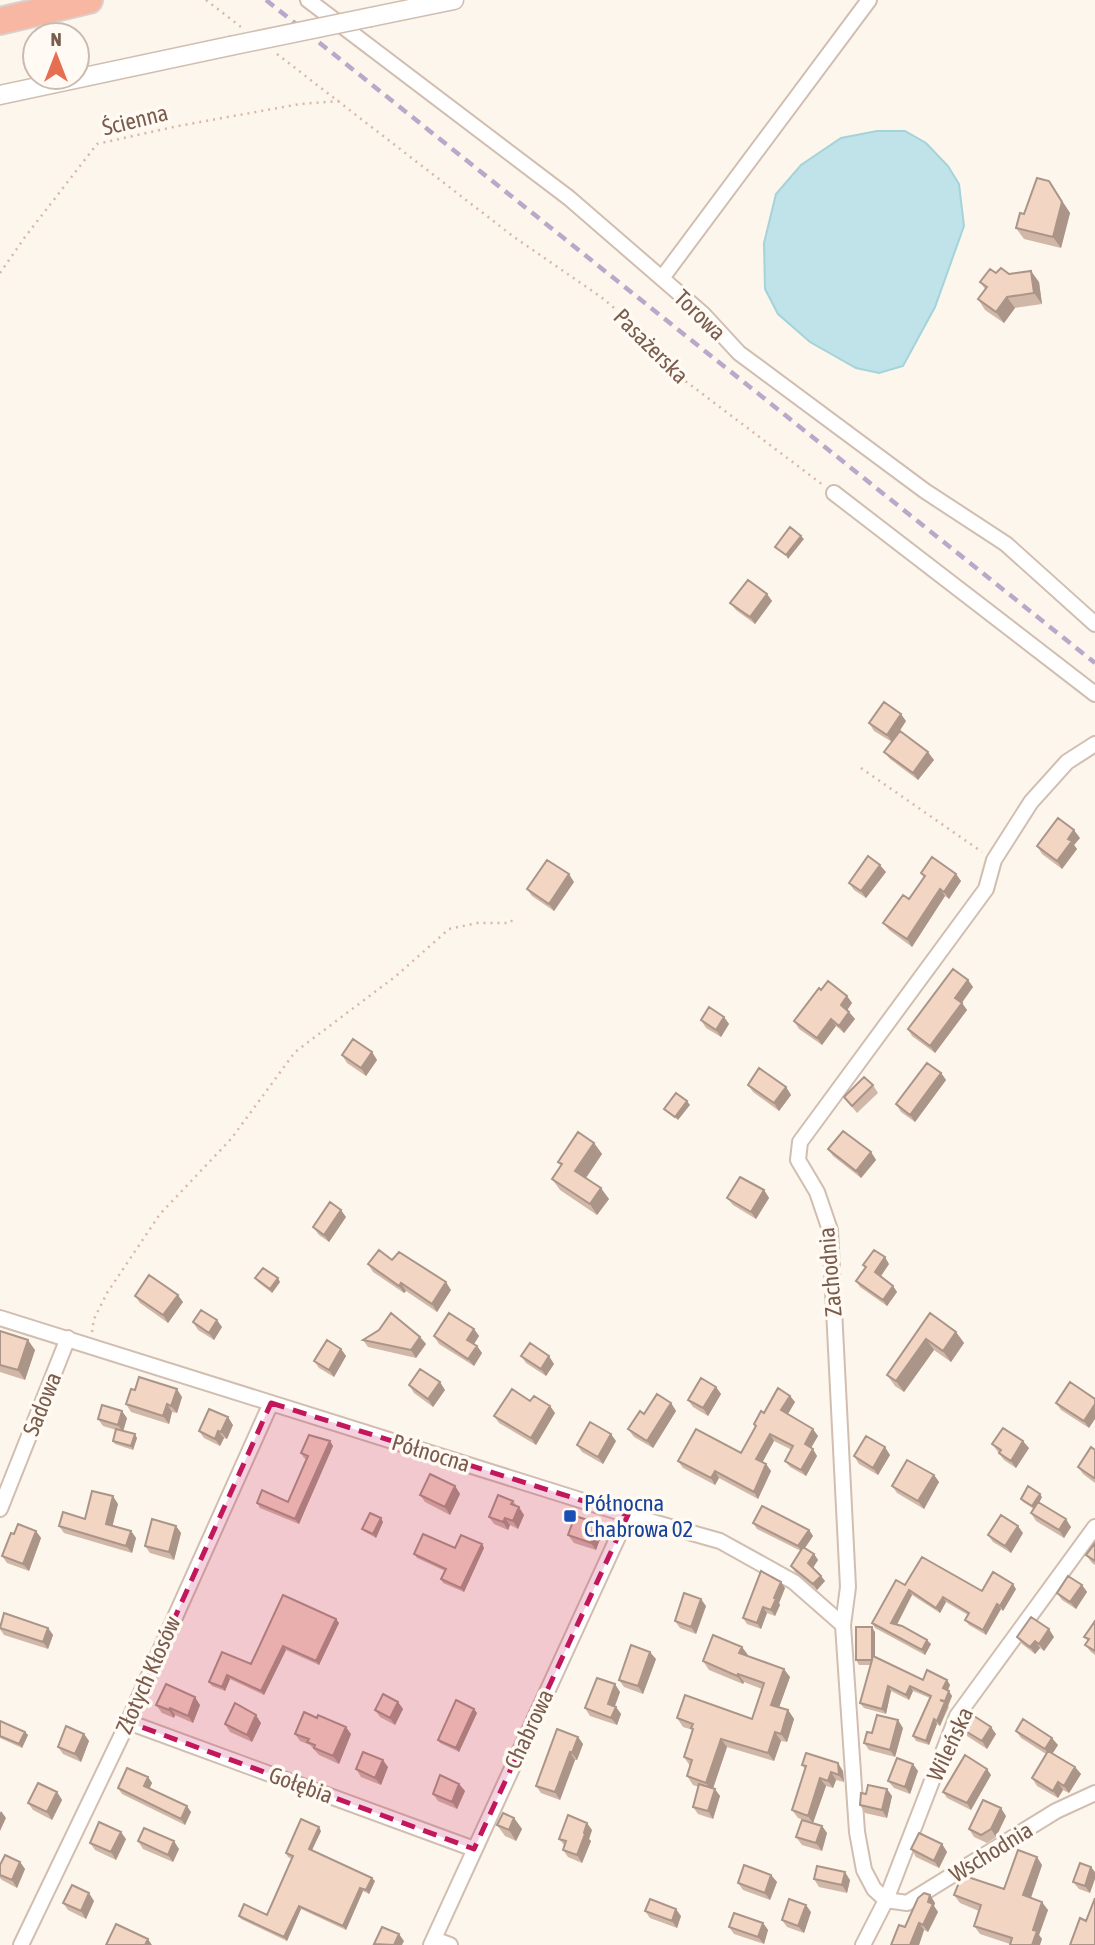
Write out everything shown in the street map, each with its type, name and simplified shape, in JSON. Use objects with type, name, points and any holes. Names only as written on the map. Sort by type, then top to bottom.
[{"type":"highway","points":[[0,21],[89,0]]},
{"type":"street","name":"Torowa","points":[[308,0],[569,198],[703,314],[739,353],[925,491],[1006,544],[1095,624]]},
{"type":"street","points":[[0,95],[454,0]]},
{"type":"street","points":[[662,278],[869,0]]},
{"type":"street","points":[[834,493],[1095,694]]},
{"type":"street","name":"Zachodnia","points":[[886,1900],[874,1889],[864,1870],[857,1832],[843,1625],[848,1587],[830,1230],[817,1192],[799,1160],[800,1142],[986,889],[994,860],[1031,802],[1067,762],[1095,744]]},
{"type":"street","name":"Północna","points":[[0,1318],[720,1541],[794,1582],[843,1625]]},
{"type":"street","name":"Sadowa","points":[[0,1509],[68,1338]]},
{"type":"street","name":"Złotych Kłosów","points":[[21,1945],[128,1722],[271,1403]]},
{"type":"street","name":"Chabrowa","points":[[433,1942],[628,1514]]},
{"type":"street","name":"Wileńska","points":[[863,1945],[886,1900],[957,1716],[1095,1527]]},
{"type":"street","name":"Gołębia","points":[[128,1722],[474,1849]]},
{"type":"street","name":"Wschodnia","points":[[886,1900],[907,1903],[1056,1811],[1095,1793]]},
{"type":"street","points":[[433,1942],[450,1945]]},
{"type":"path","points":[[206,0],[244,30]]},
{"type":"path","name":"Pasażerska","points":[[276,54],[514,237],[601,297],[648,337],[684,380],[834,493]]},
{"type":"path","name":"Ścienna","points":[[0,274],[97,144],[300,104],[339,101]]},
{"type":"path","points":[[861,768],[994,860]]},
{"type":"path","points":[[91,1346],[94,1319],[139,1242],[160,1214],[231,1139],[295,1052],[396,976],[449,929],[477,923],[510,923],[514,918]]},
{"type":"highlighted area","points":[[271,1403],[628,1515],[474,1849],[128,1722]]},
{"type":"water","points":[[877,131],[905,131],[926,143],[948,166],[959,184],[964,226],[935,307],[903,366],[879,373],[856,368],[810,342],[778,314],[765,289],[764,243],[776,194],[801,165],[841,138]]},
{"type":"building","points":[[1037,178],[1049,181],[1062,202],[1053,237],[1016,228],[1020,213],[1024,214]]},
{"type":"building","points":[[1001,268],[1009,274],[1031,271],[1034,293],[1007,297],[996,312],[978,299],[987,287],[980,282],[990,269],[996,273]]},
{"type":"building","points":[[790,527],[801,536],[786,555],[775,547]]},
{"type":"building","points":[[748,580],[767,594],[750,617],[730,603]]},
{"type":"building","points":[[884,702],[901,714],[887,735],[869,723]]},
{"type":"building","points":[[900,731],[928,752],[913,773],[884,752]]},
{"type":"building","points":[[1058,818],[1074,830],[1068,839],[1072,841],[1057,861],[1037,846]]},
{"type":"building","points":[[868,856],[880,865],[861,891],[849,883]]},
{"type":"building","points":[[932,857],[956,874],[944,892],[940,889],[907,939],[883,923],[903,895],[909,899],[925,876],[921,873]]},
{"type":"building","points":[[547,860],[569,874],[549,904],[527,889]]},
{"type":"building","points":[[953,969],[968,980],[955,998],[962,1003],[930,1046],[908,1029]]},
{"type":"building","points":[[828,981],[847,996],[841,1005],[849,1012],[839,1026],[831,1019],[817,1038],[794,1021],[819,988],[821,990]]},
{"type":"building","points":[[709,1007],[724,1017],[716,1030],[701,1020]]},
{"type":"building","points":[[353,1039],[372,1052],[361,1068],[342,1055]]},
{"type":"building","points":[[927,1063],[941,1073],[910,1115],[896,1104]]},
{"type":"building","points":[[759,1068],[786,1087],[774,1103],[748,1085]]},
{"type":"building","points":[[864,1077],[873,1085],[852,1106],[844,1097]]},
{"type":"building","points":[[676,1093],[687,1101],[675,1117],[664,1109]]},
{"type":"building","points":[[843,1131],[871,1152],[856,1171],[828,1149]]},
{"type":"building","points":[[578,1132],[594,1143],[575,1171],[601,1188],[590,1204],[552,1179],[562,1164],[558,1162]]},
{"type":"building","points":[[740,1177],[764,1190],[751,1212],[727,1198]]},
{"type":"building","points":[[330,1202],[341,1210],[324,1235],[313,1227]]},
{"type":"building","points":[[379,1250],[392,1260],[399,1252],[446,1282],[432,1304],[401,1283],[399,1286],[368,1264]]},
{"type":"building","points":[[874,1250],[885,1257],[875,1272],[893,1286],[883,1300],[856,1281]]},
{"type":"building","points":[[263,1268],[278,1278],[270,1289],[255,1278]]},
{"type":"building","points":[[149,1275],[178,1295],[163,1315],[135,1296]]},
{"type":"building","points":[[201,1310],[217,1320],[209,1333],[193,1322]]},
{"type":"building","points":[[391,1313],[420,1337],[411,1350],[363,1340],[379,1330]]},
{"type":"building","points":[[449,1313],[474,1329],[467,1340],[477,1346],[468,1359],[434,1336]]},
{"type":"building","points":[[930,1313],[956,1332],[943,1351],[926,1339],[896,1381],[887,1375]]},
{"type":"building","points":[[0,1331],[28,1340],[18,1370],[0,1365]]},
{"type":"building","points":[[327,1340],[341,1349],[329,1370],[314,1361]]},
{"type":"building","points":[[530,1343],[549,1356],[541,1369],[521,1356]]},
{"type":"building","points":[[420,1369],[440,1382],[428,1399],[409,1385]]},
{"type":"building","points":[[139,1377],[177,1389],[171,1406],[167,1404],[163,1416],[126,1404]]},
{"type":"building","points":[[701,1378],[716,1387],[703,1408],[688,1400]]},
{"type":"building","points":[[1070,1382],[1095,1399],[1095,1404],[1084,1421],[1056,1403]]},
{"type":"building","points":[[778,1388],[790,1396],[781,1410],[813,1429],[805,1444],[813,1449],[801,1470],[785,1461],[793,1446],[770,1434],[756,1459],[766,1464],[754,1492],[715,1471],[711,1478],[678,1461],[696,1429],[741,1453],[761,1411],[764,1413]]},
{"type":"building","points":[[512,1389],[530,1401],[534,1396],[550,1406],[531,1438],[494,1416]]},
{"type":"building","points":[[657,1394],[671,1403],[647,1441],[628,1429],[640,1411],[644,1414]]},
{"type":"building","points":[[102,1405],[122,1411],[118,1425],[98,1419]]},
{"type":"building","points":[[209,1409],[228,1417],[215,1439],[199,1431]]},
{"type":"building","points":[[590,1422],[611,1434],[598,1457],[577,1445]]},
{"type":"building","points":[[1003,1428],[1023,1441],[1011,1461],[992,1444]]},
{"type":"building","points":[[116,1429],[135,1434],[131,1446],[113,1441]]},
{"type":"building","points":[[309,1435],[330,1441],[295,1519],[257,1503],[262,1490],[288,1502],[308,1456],[301,1453]]},
{"type":"building","points":[[866,1436],[885,1447],[873,1468],[854,1456]]},
{"type":"building","points":[[1091,1447],[1095,1450],[1094,1478],[1078,1467]]},
{"type":"building","points":[[907,1460],[934,1475],[918,1501],[892,1486]]},
{"type":"building","points":[[430,1474],[455,1486],[445,1507],[420,1495]]},
{"type":"building","points":[[1028,1486],[1040,1494],[1032,1506],[1021,1499]]},
{"type":"building","points":[[92,1491],[113,1496],[106,1524],[131,1531],[126,1546],[59,1526],[63,1512],[85,1519]]},
{"type":"building","points":[[498,1495],[513,1501],[511,1504],[519,1507],[513,1521],[505,1518],[503,1522],[489,1517]]},
{"type":"building","points":[[1038,1502],[1066,1519],[1059,1530],[1031,1513]]},
{"type":"building","points":[[762,1506],[809,1530],[798,1546],[753,1523]]},
{"type":"building","points":[[370,1513],[381,1518],[373,1534],[362,1529]]},
{"type":"building","points":[[1001,1515],[1018,1526],[1005,1546],[988,1535]]},
{"type":"building","points":[[575,1516],[597,1523],[591,1543],[568,1535]]},
{"type":"building","points":[[152,1519],[176,1526],[169,1552],[145,1546]]},
{"type":"building","points":[[18,1524],[36,1531],[23,1564],[2,1556],[11,1533],[14,1534]]},
{"type":"building","points":[[423,1534],[455,1548],[461,1535],[482,1544],[461,1588],[441,1579],[446,1569],[414,1554]]},
{"type":"building","points":[[1095,1543],[1095,1561],[1086,1555]]},
{"type":"building","points":[[803,1547],[814,1554],[808,1563],[821,1576],[813,1584],[791,1566]]},
{"type":"building","points":[[922,1557],[982,1591],[993,1572],[1013,1584],[1000,1606],[997,1604],[983,1630],[965,1620],[969,1613],[943,1597],[936,1608],[909,1590],[891,1623],[927,1640],[922,1650],[872,1623],[896,1580],[905,1585]]},
{"type":"building","points":[[761,1571],[781,1582],[771,1610],[763,1607],[757,1623],[743,1618]]},
{"type":"building","points":[[1068,1576],[1082,1585],[1070,1602],[1057,1593]]},
{"type":"building","points":[[684,1593],[701,1599],[691,1627],[675,1621]]},
{"type":"building","points":[[283,1595],[336,1619],[316,1661],[283,1646],[261,1691],[227,1675],[222,1687],[209,1682],[222,1652],[251,1664]]},
{"type":"building","points":[[4,1613],[48,1628],[43,1642],[0,1628]]},
{"type":"building","points":[[1031,1617],[1049,1629],[1039,1644],[1035,1641],[1030,1647],[1017,1637]]},
{"type":"building","points":[[1095,1621],[1095,1651],[1085,1645],[1089,1639],[1084,1637]]},
{"type":"building","points":[[856,1627],[872,1627],[872,1659],[873,1656],[923,1680],[927,1670],[947,1680],[943,1688],[949,1691],[945,1701],[940,1700],[945,1702],[937,1721],[934,1719],[926,1741],[913,1736],[931,1696],[910,1686],[906,1695],[888,1686],[882,1709],[860,1703],[872,1660],[856,1660]]},
{"type":"building","points":[[713,1635],[742,1647],[739,1653],[784,1669],[771,1705],[788,1710],[781,1734],[775,1732],[768,1753],[721,1739],[706,1783],[687,1776],[692,1760],[684,1757],[693,1724],[677,1718],[685,1695],[752,1719],[764,1683],[738,1674],[737,1676],[703,1661]]},
{"type":"building","points":[[631,1645],[650,1652],[638,1686],[619,1680]]},
{"type":"building","points":[[597,1678],[615,1684],[608,1704],[616,1707],[611,1718],[585,1708]]},
{"type":"building","points":[[166,1684],[195,1697],[188,1716],[156,1705]]},
{"type":"building","points":[[383,1694],[398,1702],[390,1718],[375,1710]]},
{"type":"building","points":[[456,1700],[474,1709],[456,1748],[438,1740]]},
{"type":"building","points":[[235,1703],[256,1715],[247,1735],[225,1724]]},
{"type":"building","points":[[304,1712],[346,1727],[333,1756],[314,1748],[315,1745],[307,1742],[309,1739],[295,1734]]},
{"type":"building","points":[[971,1714],[991,1727],[982,1741],[962,1729]]},
{"type":"building","points":[[877,1715],[898,1720],[890,1750],[864,1743],[867,1732],[872,1733]]},
{"type":"building","points":[[1023,1719],[1052,1738],[1045,1749],[1016,1731]]},
{"type":"building","points":[[0,1721],[25,1732],[19,1744],[0,1736]]},
{"type":"building","points":[[66,1726],[84,1734],[75,1754],[58,1747]]},
{"type":"building","points":[[557,1729],[578,1737],[555,1792],[536,1786]]},
{"type":"building","points":[[1048,1751],[1075,1767],[1064,1786],[1058,1782],[1053,1791],[1032,1778]]},
{"type":"building","points":[[363,1752],[383,1760],[375,1778],[356,1769]]},
{"type":"building","points":[[806,1753],[838,1763],[839,1775],[831,1772],[828,1781],[820,1778],[808,1816],[792,1810],[806,1766],[802,1765]]},
{"type":"building","points":[[965,1755],[987,1769],[967,1803],[943,1792]]},
{"type":"building","points":[[897,1758],[913,1764],[905,1787],[888,1781]]},
{"type":"building","points":[[127,1768],[148,1777],[144,1786],[187,1806],[181,1819],[118,1788]]},
{"type":"building","points":[[440,1775],[459,1784],[452,1802],[433,1794]]},
{"type":"building","points":[[38,1783],[57,1792],[47,1812],[28,1803]]},
{"type":"building","points":[[699,1784],[715,1789],[708,1811],[693,1807]]},
{"type":"building","points":[[868,1785],[887,1789],[882,1810],[860,1805],[861,1793],[866,1794]]},
{"type":"building","points":[[983,1800],[1001,1808],[991,1829],[981,1835],[969,1829]]},
{"type":"building","points":[[503,1813],[514,1818],[509,1830],[497,1825]]},
{"type":"building","points":[[568,1815],[587,1823],[577,1855],[563,1850],[566,1841],[559,1839]]},
{"type":"building","points":[[301,1819],[319,1827],[309,1849],[372,1878],[366,1890],[360,1888],[343,1926],[299,1906],[284,1937],[239,1916],[244,1904],[267,1915],[293,1856],[286,1853]]},
{"type":"building","points":[[802,1820],[822,1826],[816,1843],[796,1837]]},
{"type":"building","points":[[99,1822],[121,1832],[111,1852],[90,1843]]},
{"type":"building","points":[[144,1828],[174,1841],[168,1855],[138,1841]]},
{"type":"building","points":[[919,1833],[942,1844],[934,1861],[911,1849]]},
{"type":"building","points":[[1018,1850],[1037,1857],[1023,1895],[1042,1902],[1033,1930],[1037,1931],[1032,1945],[1010,1945],[1012,1938],[974,1926],[981,1905],[954,1895],[962,1875],[1004,1889]]},
{"type":"building","points":[[5,1855],[20,1862],[12,1880],[0,1875],[0,1865]]},
{"type":"building","points":[[1080,1863],[1091,1867],[1085,1886],[1073,1882]]},
{"type":"building","points":[[744,1865],[771,1875],[765,1893],[738,1883]]},
{"type":"building","points":[[817,1866],[845,1872],[842,1885],[814,1879]]},
{"type":"building","points":[[72,1885],[89,1893],[81,1911],[63,1903]]},
{"type":"building","points":[[924,1893],[930,1895],[928,1902],[933,1904],[923,1925],[919,1923],[910,1945],[891,1945],[899,1925],[905,1927],[918,1898]]},
{"type":"building","points":[[1095,1898],[1095,1945],[1070,1945],[1080,1918],[1086,1921]]},
{"type":"building","points":[[650,1899],[676,1909],[672,1921],[645,1911]]},
{"type":"building","points":[[789,1899],[806,1905],[798,1926],[782,1920]]},
{"type":"building","points":[[734,1913],[763,1923],[758,1937],[729,1927]]},
{"type":"building","points":[[116,1924],[148,1939],[145,1945],[106,1945]]},
{"type":"building","points":[[382,1927],[399,1934],[394,1945],[374,1944]]},
{"type":"railway","points":[[266,0],[1095,663]]},
{"type":"place","name":"Północna Chabrowa 02","points":[[570,1516]]}]
